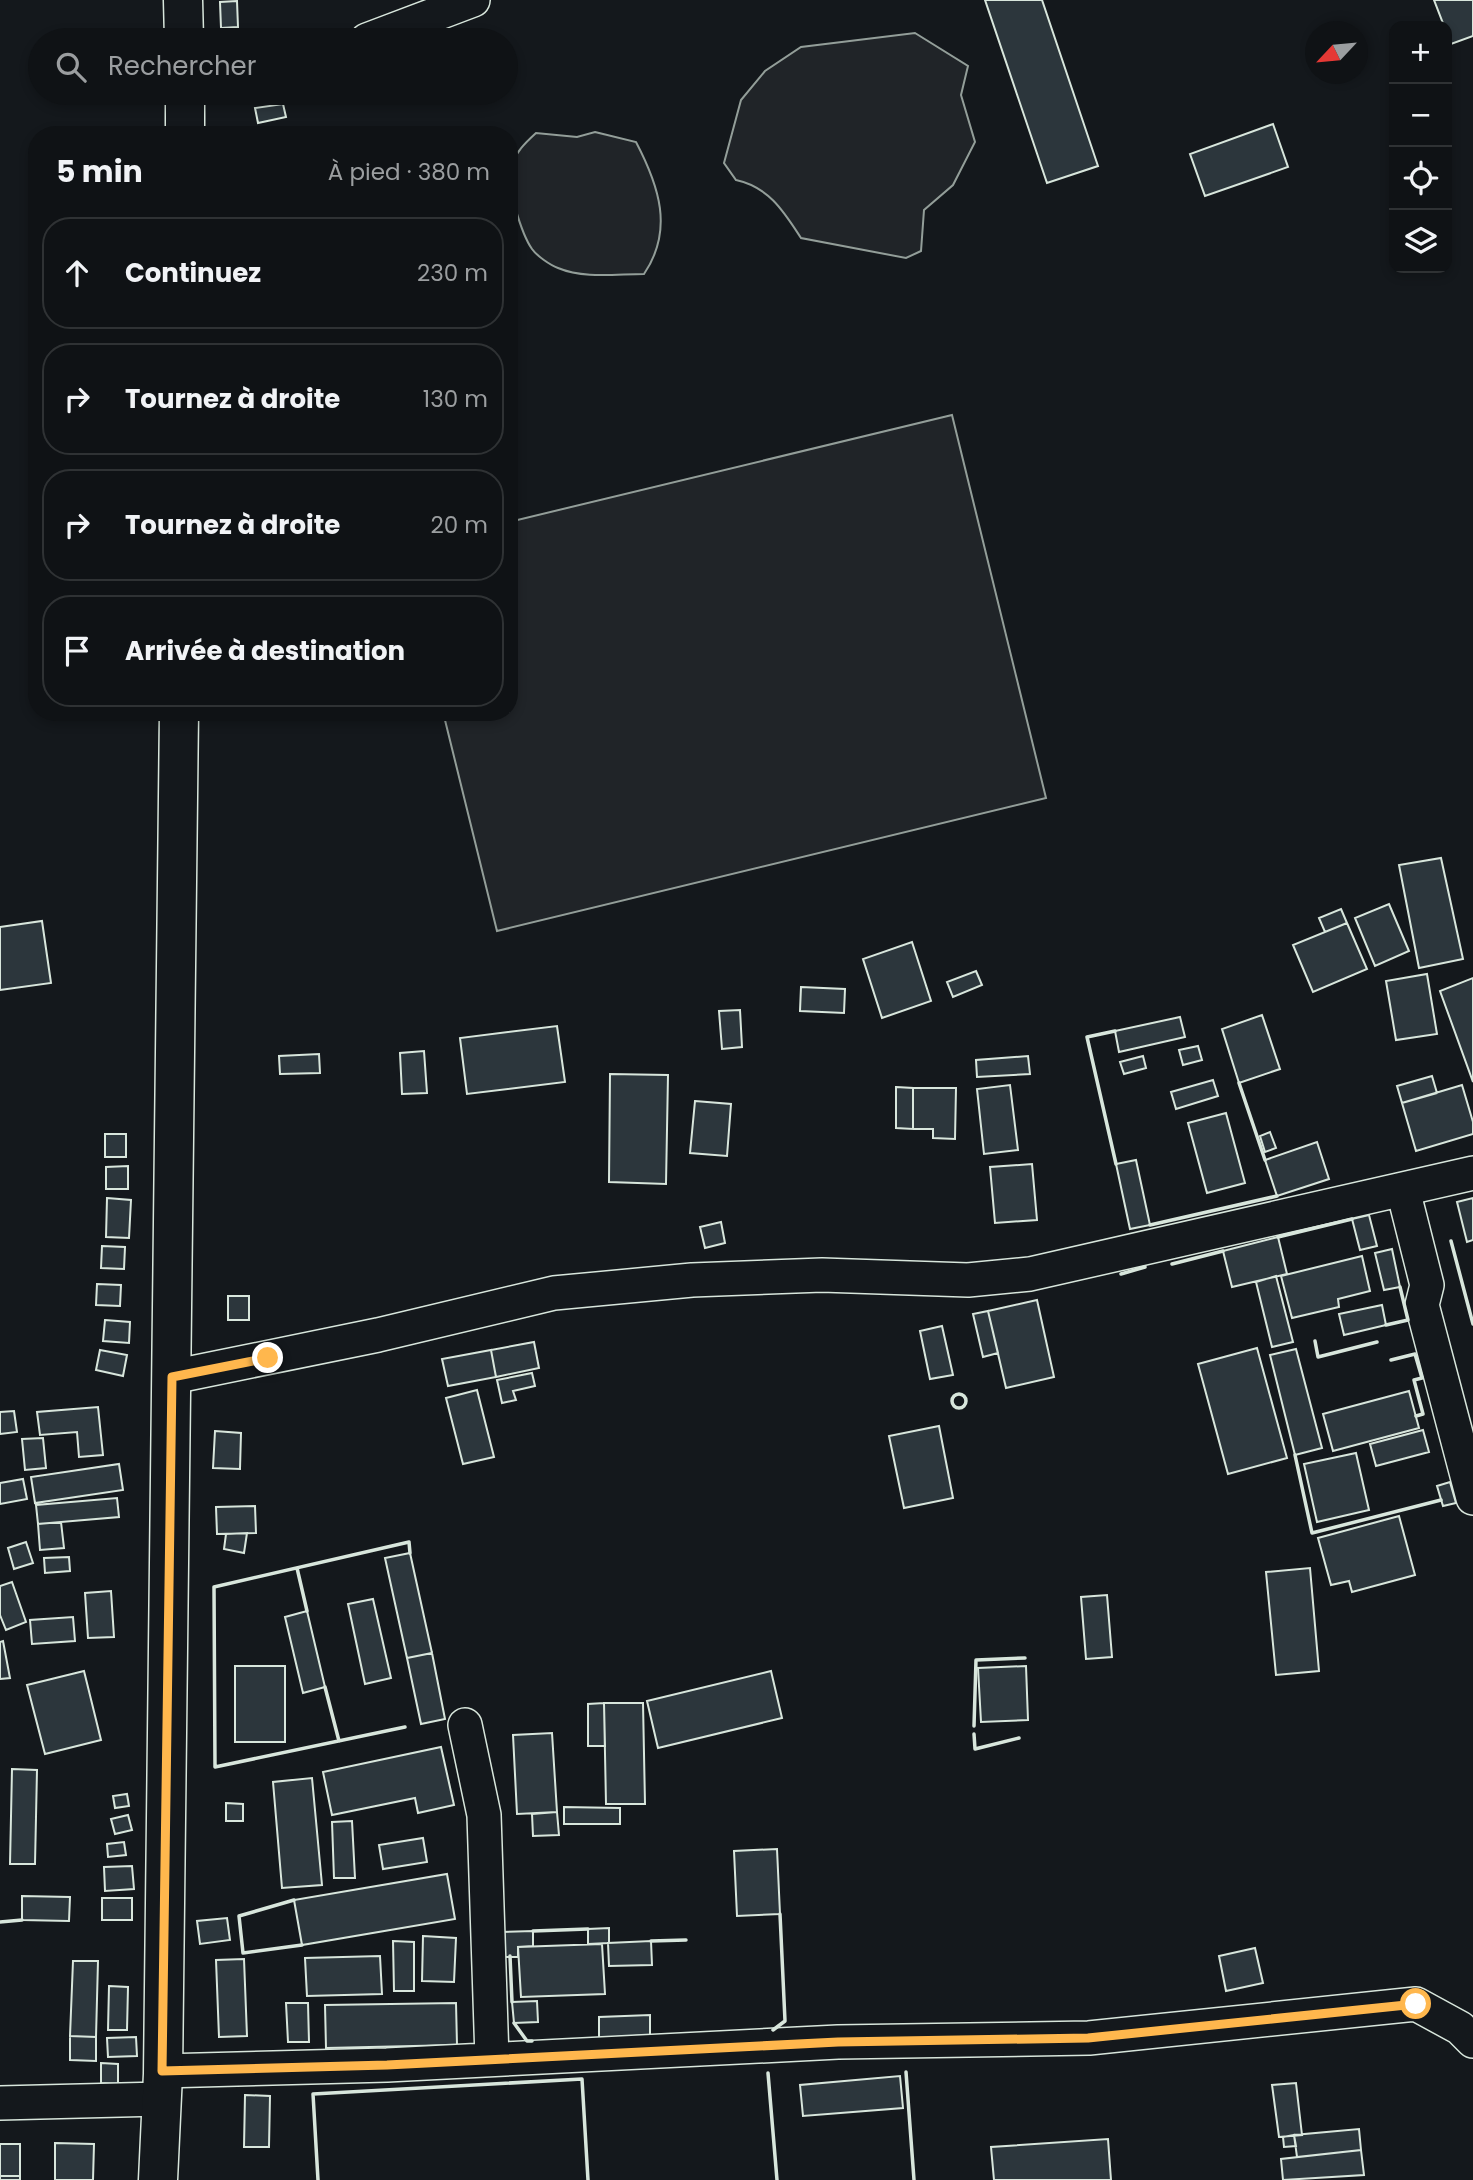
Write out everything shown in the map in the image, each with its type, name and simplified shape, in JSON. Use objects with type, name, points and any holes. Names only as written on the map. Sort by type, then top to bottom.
[{"type":"street","points":[[183,0],[184,28]]},
{"type":"street","points":[[398,28],[472,0]]},
{"type":"street","points":[[185,105],[185,126]]},
{"type":"street","points":[[158,2180],[162,2085],[179,721]]},
{"type":"street","points":[[172,1377],[378,1335],[554,1293],[731,1279],[822,1275],[968,1280],[1030,1274],[1473,1173]]},
{"type":"street","points":[[1403,1190],[1427,1285],[1422,1305],[1473,1498]]},
{"type":"street","points":[[465,1725],[484,1815],[492,2059]]},
{"type":"street","points":[[0,2103],[162,2085],[492,2059],[838,2042],[1088,2038],[1416,2004],[1460,2028],[1473,2041]]},
{"type":"shaded area","points":[[915,33],[968,66],[961,95],[975,142],[953,185],[924,210],[921,251],[906,258],[801,238],[767,195],[748,183],[736,180],[724,163],[741,100],[765,71],[801,47]]},
{"type":"shaded area","points":[[595,132],[636,142],[644,158],[657,192],[661,224],[659,241],[644,274],[589,275],[568,271],[544,260],[528,242],[518,217],[518,153],[536,133],[577,137]]},
{"type":"shaded area","points":[[952,415],[1046,798],[497,931],[445,721],[518,721],[518,520]]},
{"type":"building","points":[[985,0],[1042,0],[1098,166],[1047,183]]},
{"type":"building","points":[[1434,0],[1473,0],[1473,36],[1452,44],[1452,21],[1442,21]]},
{"type":"building","points":[[237,1],[238,27],[221,28],[220,2]]},
{"type":"building","points":[[283,105],[286,117],[258,123],[255,108]]},
{"type":"building","points":[[1273,124],[1288,167],[1205,196],[1190,154]]},
{"type":"building","points":[[1441,858],[1463,959],[1419,968],[1399,865]]},
{"type":"building","points":[[1389,904],[1409,951],[1375,966],[1355,918]]},
{"type":"building","points":[[1341,909],[1347,923],[1325,932],[1319,918]]},
{"type":"building","points":[[42,921],[51,983],[0,990],[0,927]]},
{"type":"building","points":[[1347,923],[1367,969],[1313,992],[1293,945]]},
{"type":"building","points":[[912,942],[931,1001],[882,1018],[863,959]]},
{"type":"building","points":[[976,971],[982,985],[953,997],[947,982]]},
{"type":"building","points":[[1427,974],[1437,1034],[1396,1040],[1386,981]]},
{"type":"building","points":[[1473,978],[1473,1082],[1440,991]]},
{"type":"building","points":[[801,987],[845,989],[844,1013],[800,1011]]},
{"type":"building","points":[[740,1010],[742,1047],[722,1049],[719,1011]]},
{"type":"building","points":[[1262,1015],[1280,1069],[1239,1083],[1222,1029]]},
{"type":"building","points":[[1180,1017],[1185,1037],[1119,1052],[1115,1031]]},
{"type":"building","points":[[557,1026],[565,1082],[467,1094],[460,1038]]},
{"type":"building","points":[[1198,1046],[1202,1060],[1183,1065],[1179,1050]]},
{"type":"building","points":[[424,1051],[427,1093],[402,1094],[400,1053]]},
{"type":"building","points":[[319,1054],[320,1073],[280,1074],[279,1056]]},
{"type":"building","points":[[1028,1056],[1030,1074],[977,1077],[976,1060]]},
{"type":"building","points":[[1143,1056],[1146,1068],[1124,1074],[1120,1062]]},
{"type":"building","points":[[610,1074],[668,1075],[666,1184],[609,1182]]},
{"type":"building","points":[[1432,1076],[1437,1093],[1402,1103],[1397,1086]]},
{"type":"building","points":[[1213,1080],[1218,1096],[1176,1109],[1171,1092]]},
{"type":"building","points":[[1010,1085],[1018,1150],[984,1154],[977,1089]]},
{"type":"building","points":[[1462,1085],[1473,1122],[1473,1134],[1416,1151],[1402,1103]]},
{"type":"building","points":[[896,1087],[913,1088],[913,1129],[896,1128]]},
{"type":"building","points":[[913,1088],[956,1088],[955,1139],[933,1138],[933,1129],[913,1129]]},
{"type":"building","points":[[695,1101],[731,1104],[727,1156],[690,1153]]},
{"type":"building","points":[[1226,1113],[1245,1183],[1207,1193],[1188,1123]]},
{"type":"building","points":[[1270,1132],[1276,1148],[1265,1152],[1260,1136]]},
{"type":"building","points":[[105,1134],[126,1134],[126,1157],[105,1157]]},
{"type":"building","points":[[1317,1142],[1329,1179],[1277,1196],[1265,1160]]},
{"type":"building","points":[[1136,1160],[1150,1225],[1130,1229],[1116,1164]]},
{"type":"building","points":[[1032,1164],[1037,1220],[995,1223],[990,1167]]},
{"type":"building","points":[[128,1166],[128,1189],[106,1189],[106,1167]]},
{"type":"building","points":[[107,1198],[131,1200],[129,1238],[106,1237]]},
{"type":"building","points":[[1473,1198],[1473,1240],[1467,1242],[1457,1202]]},
{"type":"building","points":[[1369,1215],[1377,1246],[1360,1250],[1352,1219]]},
{"type":"building","points":[[721,1222],[725,1243],[705,1248],[700,1227]]},
{"type":"building","points":[[1278,1237],[1287,1274],[1232,1287],[1223,1251]]},
{"type":"building","points":[[102,1246],[125,1247],[124,1269],[101,1268]]},
{"type":"building","points":[[1392,1249],[1400,1287],[1384,1290],[1375,1253]]},
{"type":"building","points":[[1362,1256],[1370,1291],[1338,1299],[1339,1307],[1292,1318],[1281,1276]]},
{"type":"building","points":[[1276,1276],[1293,1342],[1272,1347],[1256,1282]]},
{"type":"building","points":[[97,1284],[121,1285],[120,1306],[96,1305]]},
{"type":"building","points":[[228,1296],[249,1296],[249,1320],[228,1320]]},
{"type":"building","points":[[1037,1300],[1054,1377],[1006,1388],[988,1311]]},
{"type":"building","points":[[1382,1305],[1386,1325],[1344,1335],[1339,1314]]},
{"type":"building","points":[[988,1311],[998,1353],[983,1357],[973,1314]]},
{"type":"building","points":[[105,1320],[130,1322],[129,1343],[103,1341]]},
{"type":"building","points":[[942,1326],[953,1375],[930,1379],[920,1331]]},
{"type":"building","points":[[534,1342],[539,1368],[496,1377],[491,1350]]},
{"type":"building","points":[[1257,1348],[1287,1458],[1228,1474],[1198,1364]]},
{"type":"building","points":[[1296,1349],[1322,1448],[1295,1455],[1270,1355]]},
{"type":"building","points":[[100,1350],[127,1355],[123,1376],[96,1370]]},
{"type":"building","points":[[491,1350],[496,1377],[448,1386],[442,1359]]},
{"type":"building","points":[[532,1373],[535,1386],[513,1391],[516,1400],[502,1403],[497,1380]]},
{"type":"building","points":[[477,1390],[494,1457],[463,1464],[446,1398]]},
{"type":"building","points":[[1409,1391],[1419,1428],[1333,1451],[1323,1414]]},
{"type":"building","points":[[98,1407],[103,1455],[79,1457],[77,1432],[40,1435],[37,1412]]},
{"type":"building","points":[[14,1411],[17,1432],[0,1434],[0,1412]]},
{"type":"building","points":[[939,1426],[953,1498],[904,1508],[889,1436]]},
{"type":"building","points":[[1423,1430],[1429,1452],[1376,1466],[1370,1444]]},
{"type":"building","points":[[215,1431],[241,1433],[240,1469],[213,1468]]},
{"type":"building","points":[[43,1438],[46,1468],[25,1470],[22,1439]]},
{"type":"building","points":[[1356,1453],[1369,1510],[1317,1522],[1304,1464]]},
{"type":"building","points":[[119,1464],[123,1490],[35,1503],[31,1477]]},
{"type":"building","points":[[23,1479],[27,1499],[0,1504],[0,1483]]},
{"type":"building","points":[[1450,1482],[1456,1503],[1443,1506],[1437,1486]]},
{"type":"building","points":[[117,1498],[119,1517],[38,1524],[36,1505]]},
{"type":"building","points":[[255,1506],[256,1533],[217,1534],[216,1507]]},
{"type":"building","points":[[1399,1516],[1415,1575],[1352,1592],[1349,1581],[1331,1585],[1318,1538]]},
{"type":"building","points":[[61,1522],[64,1548],[40,1550],[38,1524]]},
{"type":"building","points":[[247,1533],[244,1553],[224,1549],[226,1534]]},
{"type":"building","points":[[26,1542],[33,1563],[14,1569],[8,1548]]},
{"type":"building","points":[[410,1553],[432,1653],[407,1658],[385,1558]]},
{"type":"building","points":[[69,1557],[70,1571],[45,1573],[44,1558]]},
{"type":"building","points":[[1310,1568],[1319,1671],[1276,1675],[1266,1572]]},
{"type":"building","points":[[12,1582],[26,1622],[6,1630],[0,1615],[0,1586]]},
{"type":"building","points":[[111,1591],[114,1637],[88,1638],[85,1593]]},
{"type":"building","points":[[1107,1595],[1112,1657],[1086,1659],[1081,1597]]},
{"type":"building","points":[[373,1599],[391,1678],[365,1684],[348,1604]]},
{"type":"building","points":[[307,1611],[325,1687],[303,1693],[285,1617]]},
{"type":"building","points":[[73,1617],[75,1641],[32,1644],[30,1620]]},
{"type":"building","points":[[3,1641],[10,1678],[0,1679],[0,1642]]},
{"type":"building","points":[[432,1653],[445,1719],[421,1724],[407,1658]]},
{"type":"building","points":[[235,1666],[285,1666],[285,1742],[235,1742]]},
{"type":"building","points":[[1026,1666],[1028,1720],[981,1722],[978,1668]]},
{"type":"building","points":[[84,1671],[101,1740],[45,1754],[27,1685]]},
{"type":"building","points":[[771,1671],[782,1718],[658,1748],[647,1701]]},
{"type":"building","points":[[604,1703],[605,1746],[588,1746],[588,1704]]},
{"type":"building","points":[[604,1703],[643,1703],[645,1804],[606,1804]]},
{"type":"building","points":[[552,1733],[557,1812],[517,1814],[513,1735]]},
{"type":"building","points":[[441,1747],[454,1805],[418,1813],[415,1798],[332,1815],[323,1772]]},
{"type":"building","points":[[12,1769],[37,1770],[35,1864],[10,1864]]},
{"type":"building","points":[[312,1778],[322,1885],[282,1888],[273,1782]]},
{"type":"building","points":[[127,1794],[129,1806],[115,1808],[113,1796]]},
{"type":"building","points":[[226,1803],[243,1804],[243,1821],[226,1821]]},
{"type":"building","points":[[564,1807],[620,1808],[620,1824],[564,1824]]},
{"type":"building","points":[[557,1812],[559,1835],[533,1836],[532,1814]]},
{"type":"building","points":[[128,1815],[132,1830],[115,1834],[111,1819]]},
{"type":"building","points":[[352,1821],[355,1878],[334,1878],[332,1822]]},
{"type":"building","points":[[423,1838],[427,1862],[383,1869],[379,1845]]},
{"type":"building","points":[[124,1842],[126,1855],[108,1857],[107,1844]]},
{"type":"building","points":[[777,1849],[780,1914],[737,1916],[734,1851]]},
{"type":"building","points":[[132,1866],[134,1889],[105,1891],[104,1867]]},
{"type":"building","points":[[447,1874],[455,1919],[302,1945],[294,1900]]},
{"type":"building","points":[[22,1896],[70,1897],[69,1921],[22,1920]]},
{"type":"building","points":[[102,1898],[132,1898],[132,1920],[102,1920]]},
{"type":"building","points":[[227,1918],[230,1940],[200,1944],[197,1921]]},
{"type":"building","points":[[609,1928],[609,1943],[588,1944],[588,1929]]},
{"type":"building","points":[[533,1931],[533,1946],[518,1947],[518,1957],[501,1957],[499,1932]]},
{"type":"building","points":[[423,1936],[456,1938],[454,1982],[422,1981]]},
{"type":"building","points":[[393,1941],[414,1942],[414,1991],[394,1991]]},
{"type":"building","points":[[651,1941],[652,1965],[609,1966],[608,1943]]},
{"type":"building","points":[[602,1944],[605,1994],[521,1997],[518,1947]]},
{"type":"building","points":[[1255,1948],[1263,1983],[1226,1991],[1219,1956]]},
{"type":"building","points":[[380,1956],[382,1994],[307,1996],[305,1958]]},
{"type":"building","points":[[244,1959],[247,2036],[219,2037],[216,1960]]},
{"type":"building","points":[[73,1961],[98,1961],[96,2037],[70,2036]]},
{"type":"building","points":[[109,1986],[128,1987],[127,2030],[108,2030]]},
{"type":"building","points":[[537,2001],[538,2022],[514,2023],[512,2002]]},
{"type":"building","points":[[286,2003],[308,2003],[309,2042],[288,2042]]},
{"type":"building","points":[[456,2003],[457,2045],[326,2048],[325,2005]]},
{"type":"building","points":[[650,2015],[650,2035],[599,2038],[599,2017]]},
{"type":"building","points":[[70,2036],[96,2037],[96,2061],[70,2060]]},
{"type":"building","points":[[136,2037],[137,2056],[108,2057],[107,2038]]},
{"type":"building","points":[[101,2063],[118,2064],[118,2084],[101,2083]]},
{"type":"building","points":[[900,2076],[903,2108],[803,2116],[800,2085]]},
{"type":"building","points":[[1296,2083],[1302,2135],[1279,2137],[1272,2085]]},
{"type":"building","points":[[245,2095],[270,2096],[269,2147],[244,2147]]},
{"type":"building","points":[[1359,2129],[1361,2150],[1297,2157],[1294,2135]]},
{"type":"building","points":[[1294,2135],[1296,2146],[1284,2147],[1283,2137]]},
{"type":"building","points":[[1108,2139],[1111,2180],[994,2180],[991,2147]]},
{"type":"building","points":[[55,2143],[94,2144],[93,2180],[55,2180]]},
{"type":"building","points":[[0,2144],[20,2144],[20,2176],[0,2176]]},
{"type":"building","points":[[1361,2150],[1364,2175],[1283,2180],[1281,2159]]},
{"type":"building","points":[[0,2176],[20,2176],[20,2180],[0,2180]]},
{"type":"wall","points":[[1115,1031],[1087,1037],[1116,1164]]},
{"type":"wall","points":[[1239,1083],[1265,1160]]},
{"type":"wall","points":[[1150,1225],[1277,1196]]},
{"type":"wall","points":[[1278,1237],[1352,1219]]},
{"type":"wall","points":[[1451,1241],[1473,1324]]},
{"type":"wall","points":[[1172,1264],[1223,1251]]},
{"type":"wall","points":[[1121,1274],[1145,1267]]},
{"type":"wall","points":[[1386,1325],[1408,1320],[1400,1287]]},
{"type":"wall","points":[[1315,1341],[1318,1357],[1377,1342]]},
{"type":"wall","points":[[1391,1360],[1415,1354],[1422,1378],[1414,1380],[1423,1414],[1416,1416]]},
{"type":"wall","points":[[959,1394],[964,1396],[966,1401],[964,1406],[959,1408],[954,1406],[952,1401],[954,1396],[959,1394]]},
{"type":"wall","points":[[1295,1455],[1312,1533],[1441,1500]]},
{"type":"wall","points":[[405,1727],[215,1767],[214,1587],[409,1542],[410,1553]]},
{"type":"wall","points":[[297,1568],[307,1611]]},
{"type":"wall","points":[[974,1726],[976,1660],[1025,1658]]},
{"type":"wall","points":[[325,1687],[339,1741]]},
{"type":"wall","points":[[974,1734],[975,1749],[1019,1738]]},
{"type":"wall","points":[[294,1900],[239,1916],[243,1953],[302,1945]]},
{"type":"wall","points":[[773,2030],[785,2021],[780,1914]]},
{"type":"wall","points":[[0,1922],[22,1920]]},
{"type":"wall","points":[[533,1931],[588,1929]]},
{"type":"wall","points":[[651,1941],[686,1940]]},
{"type":"wall","points":[[510,1956],[512,2002]]},
{"type":"wall","points":[[514,2023],[527,2041],[532,2041]]},
{"type":"wall","points":[[906,2072],[914,2180]]},
{"type":"wall","points":[[768,2073],[777,2180]]},
{"type":"wall","points":[[318,2180],[313,2094],[582,2079],[588,2180]]},
{"type":"route","points":[[268,1358],[172,1377],[162,2071],[387,2065],[838,2042],[1088,2038],[1416,2004]]}]
